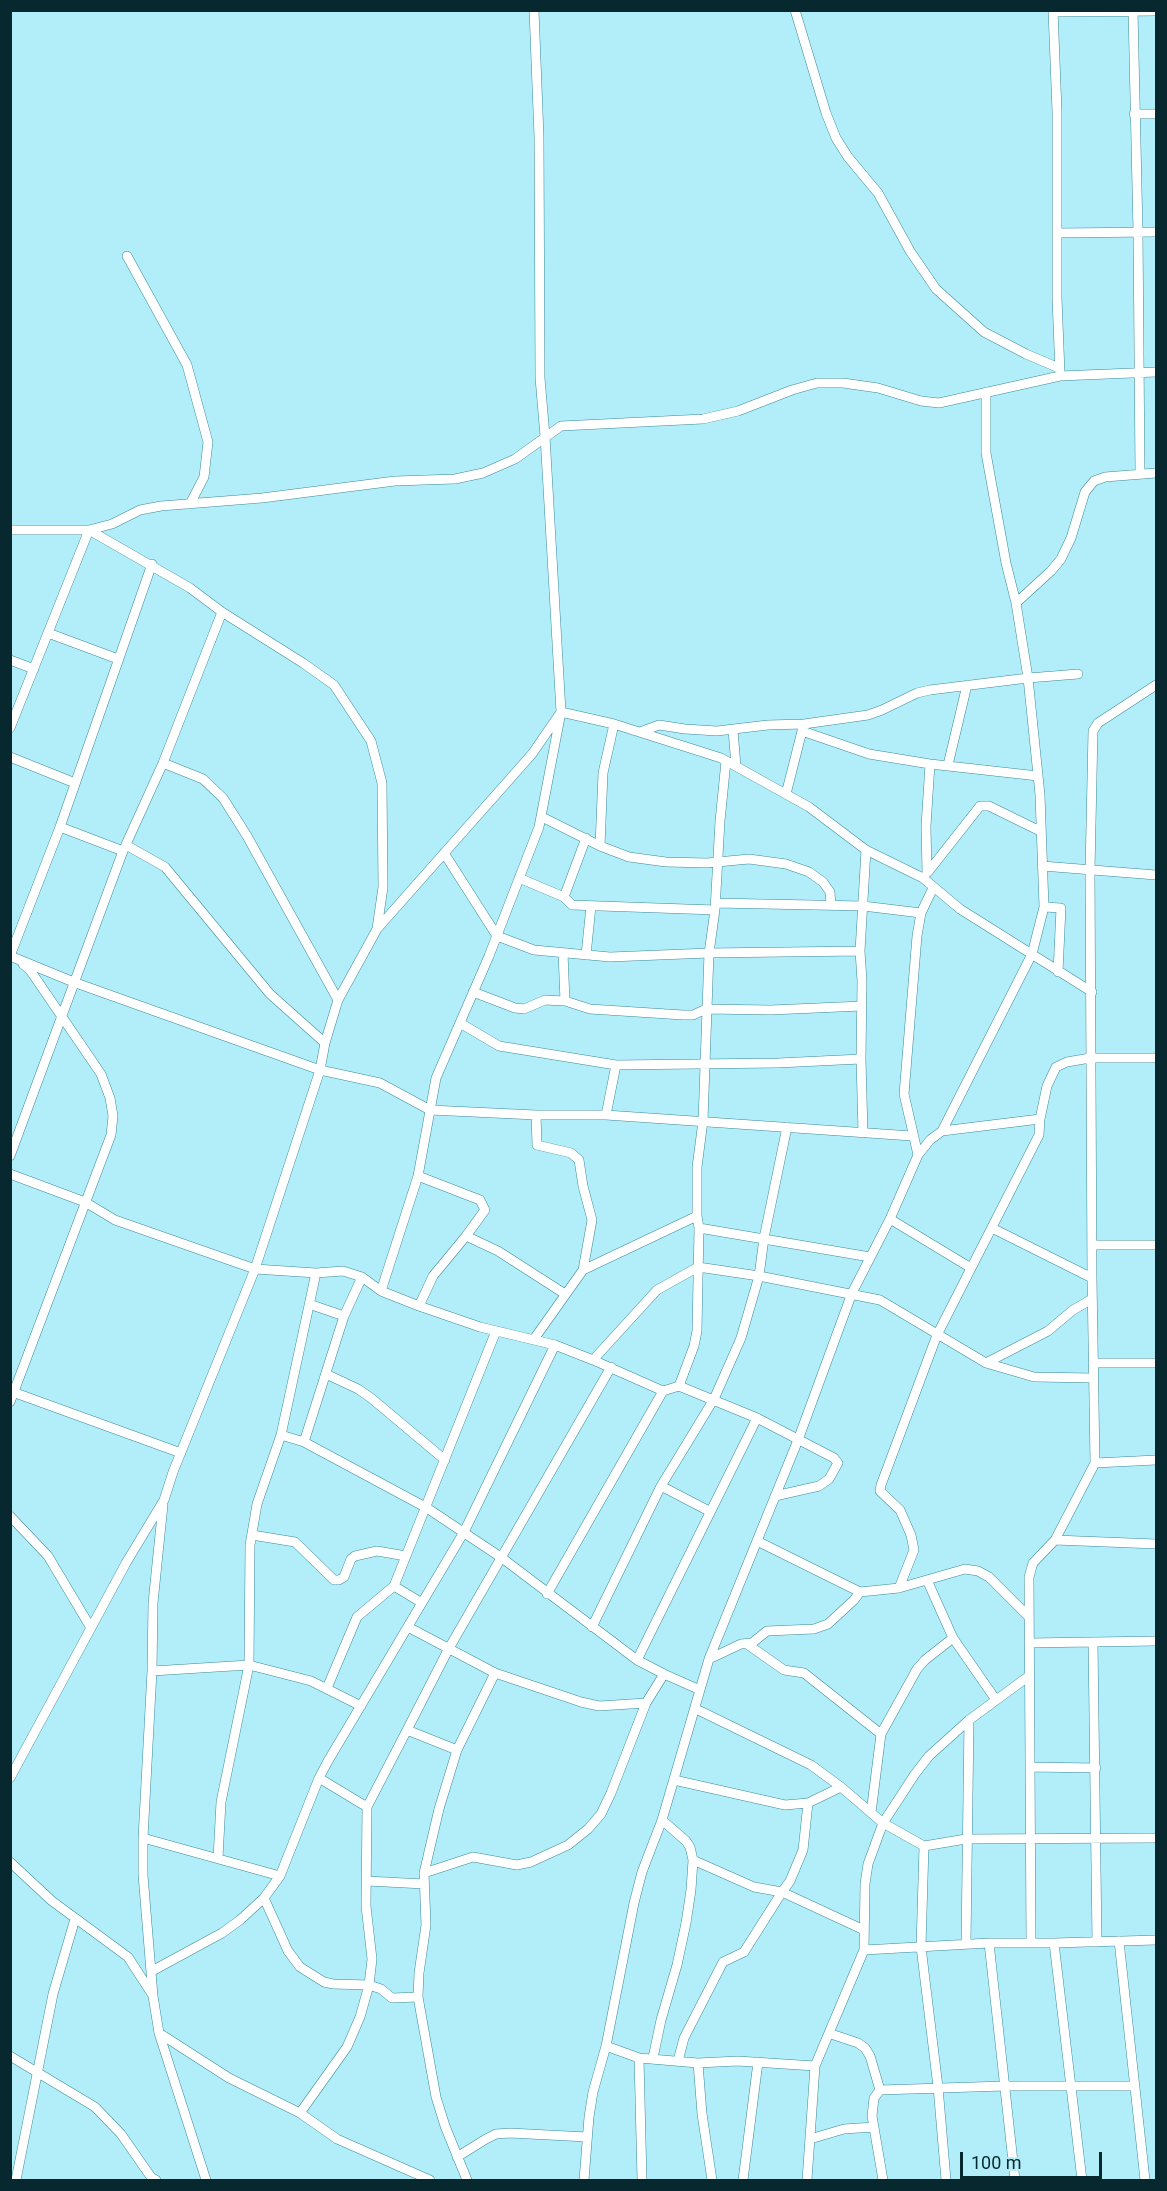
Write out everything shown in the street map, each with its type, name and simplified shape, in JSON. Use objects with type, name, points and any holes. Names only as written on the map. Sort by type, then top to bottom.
[{"type":"street","points":[[381,1291],[418,1176],[436,1078],[497,936],[539,827],[561,712],[540,378],[539,137],[534,10]]},
{"type":"street","points":[[795,10],[826,113],[836,138],[848,157],[878,193],[910,251],[936,289],[984,332],[1059,372]]},
{"type":"street","points":[[1059,372],[1057,111],[1053,11],[1156,11]]},
{"type":"street","points":[[1133,11],[1140,473]]},
{"type":"street","points":[[1134,114],[1156,114]]},
{"type":"street","points":[[1057,233],[1156,232]]},
{"type":"street","points":[[127,256],[187,364],[208,442],[204,477],[190,504]]},
{"type":"street","points":[[10,530],[89,530],[112,524],[140,510],[262,498],[395,481],[455,478],[483,473],[515,459],[561,426],[703,419],[738,411],[817,383],[843,383],[878,388],[921,401],[939,402],[986,393],[1059,372],[1156,372]]},
{"type":"street","points":[[584,2181],[593,2092],[606,2046],[634,1903],[642,1872],[662,1820],[709,1659],[798,1440],[852,1293],[890,1219],[918,1155],[930,1140],[942,1131],[1032,954],[1044,907],[1038,776],[1028,678],[1016,603],[1006,563],[986,453],[986,393]]},
{"type":"street","points":[[1016,603],[1061,559],[1071,538],[1085,492],[1094,482],[1105,477],[1156,473]]},
{"type":"street","points":[[89,530],[152,564],[190,588],[222,612],[334,685],[371,741],[382,783],[383,887],[377,929]]},
{"type":"street","points":[[10,728],[89,530]]},
{"type":"street","points":[[152,564],[60,827],[10,956],[76,983],[320,1071],[380,1083],[430,1110],[536,1115],[606,1115],[912,1136]]},
{"type":"street","points":[[10,1156],[61,1017],[76,983],[124,848],[163,763],[222,612]]},
{"type":"street","points":[[48,633],[118,659]]},
{"type":"street","points":[[10,660],[34,669]]},
{"type":"street","points":[[640,732],[659,725],[717,731],[768,725],[803,727],[868,715],[917,693],[967,685],[1078,674]]},
{"type":"street","points":[[948,765],[967,685]]},
{"type":"street","points":[[1031,1943],[1029,1577],[1033,1563],[1055,1540],[1095,1463],[1089,871],[1093,731],[1098,723],[1156,685]]},
{"type":"street","points":[[561,712],[614,724],[726,761],[809,807],[866,850],[926,875]]},
{"type":"street","points":[[10,1778],[126,1563],[164,1500],[255,1269],[320,1071],[325,1043],[338,1000],[377,929],[532,754],[561,712]]},
{"type":"street","points":[[600,846],[603,773],[614,724]]},
{"type":"street","points":[[803,727],[869,754],[930,765],[948,765],[1038,776]]},
{"type":"street","points":[[786,794],[803,727]]},
{"type":"street","points":[[733,730],[736,766]]},
{"type":"street","points":[[10,757],[75,783]]},
{"type":"street","points":[[679,1386],[694,1346],[697,1331],[699,1227],[697,1167],[703,1121],[709,953],[715,907],[726,761]]},
{"type":"street","points":[[163,763],[203,779],[223,798],[247,836],[338,1000]]},
{"type":"street","points":[[930,765],[926,875],[933,888],[960,909],[1092,992]]},
{"type":"street","points":[[926,875],[980,806],[989,806],[1040,831]]},
{"type":"street","points":[[542,817],[600,846],[629,857],[666,862],[707,863],[768,860],[801,869],[823,882],[830,892],[831,904]]},
{"type":"street","points":[[60,827],[124,848],[165,867],[270,994],[325,1043]]},
{"type":"street","points":[[564,897],[586,838]]},
{"type":"street","points":[[863,1133],[860,951],[866,850]]},
{"type":"street","points":[[444,853],[497,936],[534,950],[610,957],[860,951]]},
{"type":"street","points":[[1042,866],[1156,875]]},
{"type":"street","points":[[519,878],[564,897],[572,905],[715,907],[831,904],[921,913]]},
{"type":"street","points":[[918,1155],[904,1094],[914,959],[921,913],[933,888]]},
{"type":"street","points":[[586,955],[591,906]]},
{"type":"street","points":[[1044,907],[1061,908],[1058,972]]},
{"type":"street","points":[[563,953],[564,1001]]},
{"type":"street","points":[[10,1402],[12,1391],[111,1135],[112,1107],[101,1074],[30,970],[16,958]]},
{"type":"street","points":[[473,992],[515,1008],[524,1009],[544,1000],[564,1001],[590,1009],[683,1015],[693,1015],[706,1009],[771,1010],[862,1006]]},
{"type":"street","points":[[460,1023],[499,1046],[615,1065],[861,1059]]},
{"type":"street","points":[[899,1588],[914,1550],[911,1535],[900,1510],[880,1491],[880,1485],[937,1335],[1039,1136],[1047,1086],[1056,1067],[1067,1062],[1090,1058],[1156,1058]]},
{"type":"street","points":[[606,1115],[615,1065]]},
{"type":"street","points":[[534,1339],[583,1270],[592,1220],[579,1160],[572,1153],[537,1145],[536,1115]]},
{"type":"street","points":[[942,1131],[1040,1119]]},
{"type":"street","points":[[592,1626],[661,1486],[714,1399],[741,1338],[759,1276],[764,1238],[787,1127]]},
{"type":"street","points":[[10,1174],[85,1202],[116,1220],[255,1269],[316,1273],[343,1271],[362,1277],[381,1291],[419,1306],[496,1331],[555,1345],[593,1359],[663,1391],[679,1386],[757,1418],[834,1458],[838,1463],[829,1479],[819,1486],[775,1496]]},
{"type":"street","points":[[418,1176],[480,1200],[485,1210],[433,1276],[419,1306]]},
{"type":"street","points":[[583,1270],[697,1216]]},
{"type":"street","points":[[890,1219],[972,1268]]},
{"type":"street","points":[[699,1227],[870,1257]]},
{"type":"street","points":[[992,1228],[1092,1278]]},
{"type":"street","points":[[466,1236],[498,1251],[565,1294]]},
{"type":"street","points":[[1092,1245],[1156,1245]]},
{"type":"street","points":[[593,1359],[657,1290],[698,1267],[759,1276],[880,1300],[986,1363],[1034,1377],[1093,1378]]},
{"type":"street","points":[[218,1858],[221,1802],[249,1665],[250,1545],[257,1504],[281,1435],[316,1273]]},
{"type":"street","points":[[304,1442],[344,1316],[362,1277]]},
{"type":"street","points":[[986,1363],[1048,1332],[1073,1310],[1092,1299]]},
{"type":"street","points":[[309,1304],[344,1316]]},
{"type":"street","points":[[327,1688],[357,1617],[394,1586],[496,1331]]},
{"type":"street","points":[[152,1971],[222,1933],[264,1898],[280,1876],[319,1778],[464,1532],[555,1345]]},
{"type":"street","points":[[1093,1363],[1156,1363]]},
{"type":"street","points":[[300,2113],[347,2047],[360,2017],[369,1985],[372,1959],[366,1906],[367,1807],[448,1650],[610,1367]]},
{"type":"street","points":[[326,1374],[358,1389],[371,1398],[445,1460]]},
{"type":"street","points":[[12,1391],[181,1453]]},
{"type":"street","points":[[548,1594],[663,1391]]},
{"type":"street","points":[[637,1660],[757,1418]]},
{"type":"street","points":[[281,1435],[304,1442],[427,1508],[502,1558],[637,1660],[700,1690]]},
{"type":"street","points":[[1095,1463],[1156,1460]]},
{"type":"street","points":[[661,1486],[710,1511]]},
{"type":"street","points":[[164,1500],[153,1603],[143,1875],[153,1996],[159,2033],[206,2181]]},
{"type":"street","points":[[10,1516],[48,1556],[91,1629]]},
{"type":"street","points":[[252,1535],[295,1542],[334,1580],[344,1577],[351,1559],[355,1556],[377,1551],[406,1556]]},
{"type":"street","points":[[1055,1540],[1156,1544]]},
{"type":"street","points":[[757,1542],[860,1592],[899,1588],[965,1569],[978,1571],[989,1577],[1028,1616]]},
{"type":"street","points":[[927,1580],[953,1638],[996,1700]]},
{"type":"street","points":[[394,1586],[422,1603]]},
{"type":"street","points":[[709,1659],[741,1644],[753,1643],[767,1631],[814,1629],[828,1624],[860,1592]]},
{"type":"street","points":[[408,1627],[495,1673],[581,1702],[599,1706],[646,1703]]},
{"type":"street","points":[[871,1813],[881,1734],[916,1669],[953,1638]]},
{"type":"street","points":[[1029,1643],[1156,1641]]},
{"type":"street","points":[[1093,1642],[1097,1942]]},
{"type":"street","points":[[747,1644],[784,1670],[804,1673],[881,1734]]},
{"type":"street","points":[[152,1671],[249,1665],[311,1681],[361,1706]]},
{"type":"street","points":[[468,2181],[436,2097],[418,1997],[426,1925],[424,1873],[439,1809],[457,1750],[495,1673]]},
{"type":"street","points":[[424,1873],[473,1857],[518,1865],[531,1862],[568,1845],[588,1829],[601,1814],[611,1794],[646,1703],[664,1674]]},
{"type":"street","points":[[807,2181],[815,2066],[831,2034],[864,1950],[866,1874],[883,1823],[929,1756],[969,1720],[1029,1676]]},
{"type":"street","points":[[696,1708],[811,1766],[883,1823],[924,1846],[966,1839],[1156,1838]]},
{"type":"street","points":[[966,1944],[969,1720]]},
{"type":"street","points":[[407,1730],[457,1750]]},
{"type":"street","points":[[1030,1767],[1096,1768]]},
{"type":"street","points":[[319,1778],[367,1807]]},
{"type":"street","points":[[674,1780],[785,1805],[808,1803],[841,1788]]},
{"type":"street","points":[[678,2061],[684,2038],[723,1962],[744,1952],[790,1881],[803,1850],[808,1803]]},
{"type":"street","points":[[653,2058],[664,2006],[679,1959],[691,1890],[693,1860],[686,1841],[662,1820]]},
{"type":"street","points":[[143,1838],[280,1876]]},
{"type":"street","points":[[924,1846],[921,1947],[938,2087],[946,2181]]},
{"type":"street","points":[[693,1860],[754,1887],[782,1892],[864,1930]]},
{"type":"street","points":[[10,1862],[52,1901],[128,1957],[153,1996]]},
{"type":"street","points":[[367,1881],[424,1884]]},
{"type":"street","points":[[264,1898],[288,1951],[300,1966],[324,1982],[369,1985],[381,1989],[392,1998],[418,1997]]},
{"type":"street","points":[[16,2181],[53,1994],[75,1919]]},
{"type":"street","points":[[864,1950],[989,1943],[1156,1940]]},
{"type":"street","points":[[1119,1941],[1146,2181]]},
{"type":"street","points":[[989,1943],[1015,2181]]},
{"type":"street","points":[[1054,1943],[1082,2181]]},
{"type":"street","points":[[159,2033],[229,2078],[300,2113],[337,2139],[428,2180]]},
{"type":"street","points":[[831,2034],[858,2043],[865,2048],[870,2056],[880,2090]]},
{"type":"street","points":[[606,2046],[639,2058],[698,2063],[758,2062],[815,2066]]},
{"type":"street","points":[[10,2056],[95,2107],[121,2134],[153,2179]]},
{"type":"street","points":[[639,2058],[642,2181]]},
{"type":"street","points":[[743,2181],[758,2062]]},
{"type":"street","points":[[698,2063],[702,2114],[712,2181]]},
{"type":"street","points":[[880,2090],[938,2087],[1134,2086]]},
{"type":"street","points":[[880,2090],[874,2098],[872,2107],[883,2181]]},
{"type":"street","points":[[810,2139],[844,2129],[874,2127]]},
{"type":"street","points":[[457,2157],[496,2134],[587,2137]]}]
